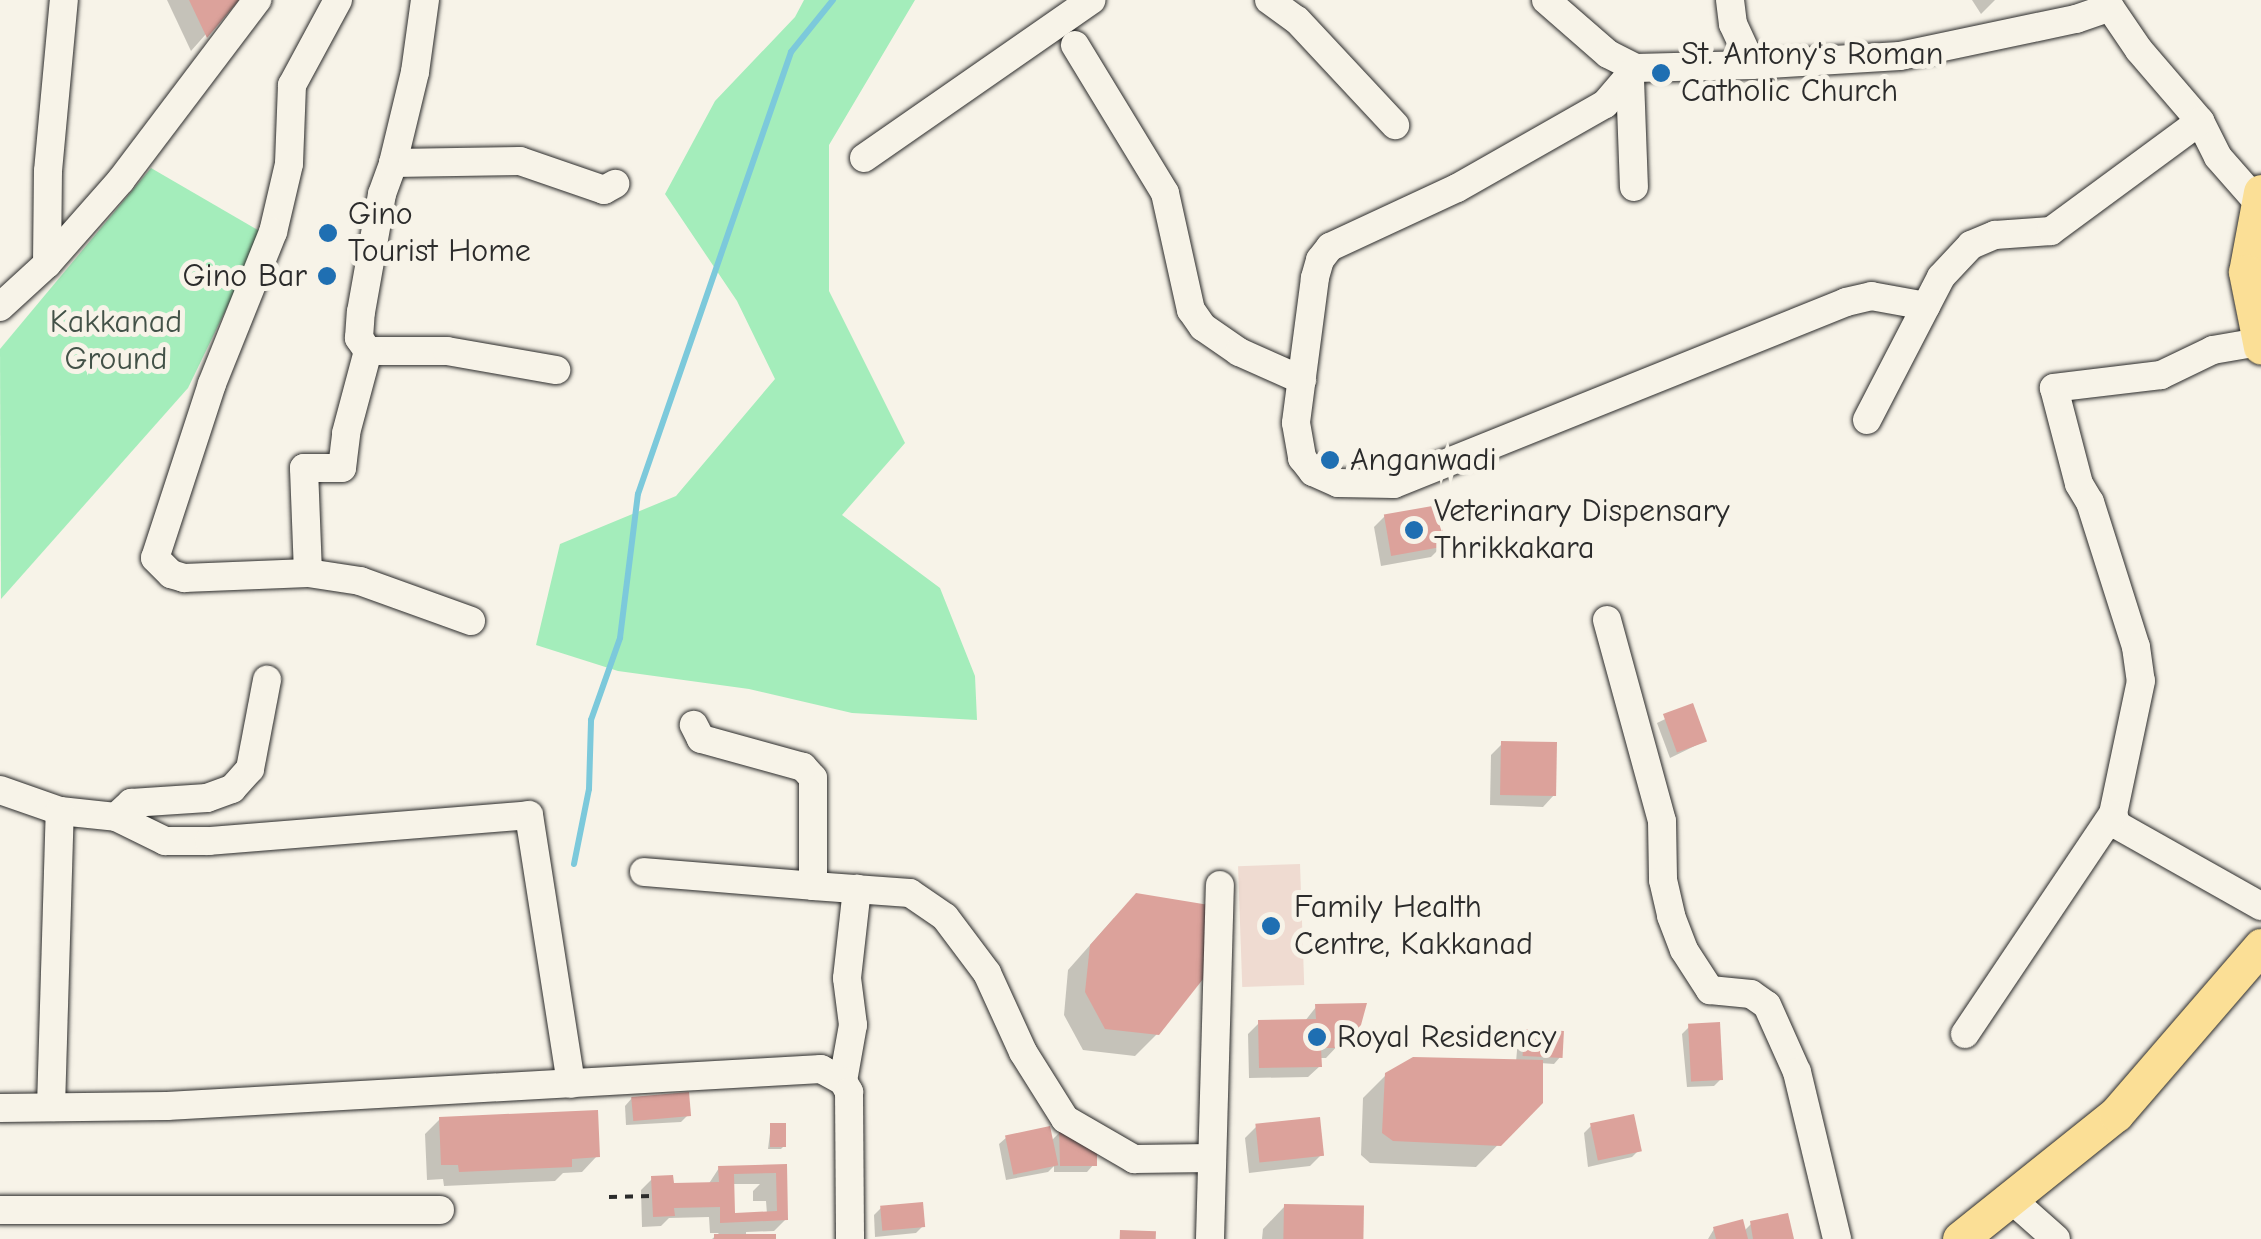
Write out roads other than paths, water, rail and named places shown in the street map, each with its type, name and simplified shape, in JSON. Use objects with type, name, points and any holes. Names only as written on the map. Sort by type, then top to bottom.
[{"type":"main road","points":[[2260,201],[2246,272],[2260,344]]},
{"type":"main road","points":[[1960,1239],[2116,1114],[2261,946]]},
{"type":"street","points":[[46,264],[48,171],[64,0]]},
{"type":"street","points":[[0,307],[46,264],[121,180],[257,0]]},
{"type":"street","points":[[338,0],[292,85],[288,164],[272,232],[212,384],[155,558],[171,574],[184,578],[308,573],[360,582],[471,621]]},
{"type":"street","points":[[308,573],[304,468],[342,468],[346,432],[368,351],[359,338],[382,194],[415,72],[425,0]]},
{"type":"street","points":[[864,158],[1090,0]]},
{"type":"street","points":[[1269,0],[1296,20],[1395,124]]},
{"type":"street","points":[[1546,0],[1633,73],[1900,56],[2076,20],[2107,4],[2139,50],[2200,121],[2218,157],[2260,201]]},
{"type":"street","points":[[1730,0],[1732,24],[1752,65]]},
{"type":"street","points":[[1075,45],[1165,193],[1191,310],[1203,327],[1239,352],[1302,380]]},
{"type":"street","points":[[1633,73],[1634,187]]},
{"type":"street","points":[[1633,73],[1605,104],[1534,145],[1457,188],[1330,246],[1320,260],[1316,278],[1302,380],[1298,444],[1313,472],[1338,482],[1394,484],[1846,302],[1872,296],[1926,306]]},
{"type":"street","points":[[1867,420],[1941,278],[1972,244],[1995,235],[2051,232],[2200,121]]},
{"type":"street","points":[[393,162],[520,161],[604,190],[615,184]]},
{"type":"street","points":[[1965,1034],[2113,814],[2141,682],[2136,646],[2090,502],[2079,484],[2054,388],[2161,375],[2213,350],[2260,344]]},
{"type":"street","points":[[368,351],[447,352],[556,370]]},
{"type":"street","points":[[1606,620],[1662,821],[1663,880],[1671,916],[1684,950],[1710,990],[1751,994],[1767,1004],[1797,1072],[1838,1239]]},
{"type":"street","points":[[116,817],[130,804],[207,798],[232,789],[250,769],[267,680]]},
{"type":"street","points":[[694,725],[701,740],[804,766],[813,778],[814,886]]},
{"type":"street","points":[[0,790],[60,811],[116,817],[165,841],[209,841],[529,815],[571,1084]]},
{"type":"street","points":[[51,1107],[60,811]]},
{"type":"street","points":[[2113,814],[2118,825],[2261,906]]},
{"type":"street","points":[[644,872],[910,892],[945,916],[987,973],[1023,1052],[1065,1119],[1134,1159],[1211,1158]]},
{"type":"street","points":[[1210,1239],[1220,885]]},
{"type":"street","points":[[850,1239],[850,1116],[843,1081],[854,1026],[847,978],[857,888]]},
{"type":"street","points":[[0,1108],[167,1106],[805,1068],[843,1081]]},
{"type":"street","points":[[2012,1199],[2056,1239]]},
{"type":"street","points":[[0,1210],[440,1210]]},
{"type":"waterway","points":[[574,864],[589,789],[591,720],[620,638],[638,494],[791,52],[833,0]]},
{"type":"place","name":"St. Antony's Roman Catholic Church","points":[[1661,73]]},
{"type":"place","name":"Gino Tourist Home","points":[[328,233]]},
{"type":"place","name":"Gino Bar","points":[[327,276]]},
{"type":"place","name":"Anganwadi","points":[[1330,460]]},
{"type":"place","name":"Veterinary Dispensary Thrikkakara","points":[[1414,530]]},
{"type":"place","name":"Family Health Centre, Kakkanad","points":[[1271,926]]},
{"type":"place","name":"Royal Residency","points":[[1317,1037]]},
{"type":"park label","name":"Kakkanad Ground","points":[[116,342]]}]
